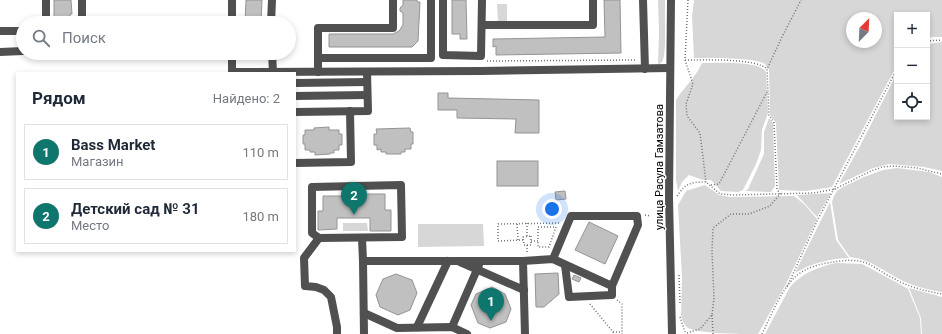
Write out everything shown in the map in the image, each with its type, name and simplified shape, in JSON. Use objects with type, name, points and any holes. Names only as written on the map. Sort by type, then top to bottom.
[{"type":"street","points":[[46,0],[46,16]]},
{"type":"street","points":[[82,0],[82,16]]},
{"type":"street","points":[[232,0],[232,16]]},
{"type":"street","points":[[271,16],[272,0]]},
{"type":"street","points":[[318,72],[318,28],[393,28],[393,0]]},
{"type":"street","points":[[318,58],[431,58],[431,0]]},
{"type":"street","points":[[443,0],[443,55],[481,59]]},
{"type":"street","points":[[481,71],[482,0]]},
{"type":"street","points":[[482,25],[593,25],[593,0]]},
{"type":"street","points":[[643,0],[645,64]]},
{"type":"street","name":"улица Расула Гамзатова","points":[[671,0],[669,197],[672,334]]},
{"type":"street","points":[[0,32],[16,31]]},
{"type":"street","points":[[0,52],[16,51]]},
{"type":"street","points":[[232,60],[232,72],[481,71],[645,64],[670,68]]},
{"type":"street","points":[[272,60],[273,72]]},
{"type":"street","points":[[296,112],[368,111],[367,72]]},
{"type":"street","points":[[296,83],[367,82]]},
{"type":"street","points":[[296,96],[367,95]]},
{"type":"street","points":[[296,163],[351,162],[350,111]]},
{"type":"street","points":[[400,185],[402,237],[319,238],[312,233],[312,187],[400,185]]},
{"type":"street","points":[[553,259],[571,216],[637,216],[638,225],[612,286],[612,295],[569,297],[565,265]]},
{"type":"street","points":[[319,238],[304,258],[305,286],[316,287],[324,290],[331,297],[337,334]]},
{"type":"street","points":[[362,238],[364,334]]},
{"type":"street","points":[[363,261],[481,261],[553,259],[612,286]]},
{"type":"street","points":[[523,260],[525,334]]},
{"type":"street","points":[[417,327],[448,261]]},
{"type":"street","points":[[457,261],[524,290]]},
{"type":"street","points":[[452,327],[481,261]]},
{"type":"street","points":[[364,313],[397,328],[452,327],[468,334]]},
{"type":"path","points":[[688,0],[686,60],[693,84],[686,104],[686,116],[700,133],[706,182]]},
{"type":"path","points":[[780,194],[777,189],[774,123],[769,115],[768,69],[801,0]]},
{"type":"path","points":[[930,41],[942,40]]},
{"type":"path","points":[[481,59],[645,64]]},
{"type":"path","points":[[686,60],[756,63],[765,66],[768,69]]},
{"type":"path","points":[[762,334],[787,287],[818,220],[894,75]]},
{"type":"path","points":[[710,185],[719,184],[768,90]]},
{"type":"path","points":[[676,198],[683,187],[693,182],[706,182],[720,194],[814,193],[834,189],[882,167],[894,166],[918,168],[942,174]]},
{"type":"path","points":[[713,334],[713,228],[731,214],[749,214],[770,206],[780,194]]},
{"type":"path","points":[[523,240],[524,245],[531,245],[531,236],[523,237],[523,240],[498,241],[498,224],[568,222]]},
{"type":"path","points":[[527,223],[527,237]]},
{"type":"path","points":[[517,224],[518,240]]},
{"type":"path","points":[[538,227],[556,227],[548,247],[538,247],[538,241],[538,227]]},
{"type":"path","points":[[531,241],[538,241]]},
{"type":"path","points":[[787,287],[794,278],[815,266],[839,261],[861,261],[870,264],[894,279],[909,286],[942,294]]},
{"type":"path","points":[[587,296],[590,305],[613,333],[622,333],[622,304],[612,295]]},
{"type":"path","points":[[686,333],[700,329],[712,315]]},
{"type":"path","points":[[686,333],[692,334]]},
{"type":"shaded area","points":[[658,0],[665,0],[665,45],[662,62],[658,65],[659,32]]},
{"type":"shaded area","points":[[694,0],[942,0],[942,37],[930,38],[930,12],[894,12],[894,71],[832,187],[806,191],[779,190],[776,123],[770,115],[769,69],[765,64],[751,60],[731,58],[694,58],[692,16]]},
{"type":"shaded area","points":[[497,4],[507,4],[507,22],[498,22]]},
{"type":"shaded area","points":[[942,42],[942,171],[924,167],[889,164],[873,168],[839,184],[894,79],[894,120],[930,120],[930,44]]},
{"type":"shaded area","points":[[702,63],[747,64],[762,68],[766,72],[768,113],[762,130],[761,150],[743,190],[738,192],[721,191],[711,180],[703,180],[689,175],[682,182],[678,191],[676,180],[676,100],[697,73]]},
{"type":"shaded area","points":[[769,118],[773,123],[775,186],[771,192],[745,191],[748,189],[764,154],[764,132]]},
{"type":"shaded area","points":[[897,168],[929,172],[942,177],[942,292],[913,285],[871,263],[850,257],[838,240],[832,202],[837,191],[864,177],[883,170]]},
{"type":"shaded area","points":[[705,185],[719,195],[730,197],[794,196],[805,205],[817,219],[786,284],[758,334],[722,333],[694,330],[688,328],[682,319],[682,277],[678,205],[686,191]]},
{"type":"shaded area","points":[[831,193],[817,217],[797,195]]},
{"type":"shaded area","points":[[830,202],[836,240],[849,258],[821,262],[795,273]]},
{"type":"shaded area","points":[[343,223],[367,223],[368,231],[343,231]]},
{"type":"shaded area","points":[[418,224],[483,224],[484,246],[418,247]]},
{"type":"shaded area","points":[[836,263],[862,264],[908,289],[920,318],[921,334],[765,334],[790,287],[795,282],[811,271]]},
{"type":"shaded area","points":[[909,288],[942,297],[942,334],[922,334],[921,318]]},
{"type":"building","points":[[54,0],[71,0],[72,14],[70,14],[70,16],[54,16]]},
{"type":"building","points":[[246,0],[262,0],[261,16],[245,16]]},
{"type":"building","points":[[403,0],[417,0],[417,2],[420,2],[418,41],[412,47],[329,47],[329,34],[393,34],[399,31],[403,25],[403,13],[400,11],[400,8],[403,5]]},
{"type":"building","points":[[452,0],[466,0],[467,39],[460,39],[460,34],[452,34]]},
{"type":"building","points":[[604,0],[620,0],[621,53],[496,55],[496,46],[493,47],[493,39],[605,37]]},
{"type":"building","points":[[438,93],[448,93],[448,98],[539,100],[539,133],[515,133],[516,119],[457,118],[457,110],[438,110]]},
{"type":"building","points":[[329,127],[329,130],[339,130],[339,134],[342,134],[342,145],[339,145],[339,150],[334,150],[334,153],[330,154],[315,155],[315,152],[305,150],[303,135],[305,135],[305,130]]},
{"type":"building","points":[[410,128],[411,132],[413,132],[413,144],[411,144],[411,149],[405,149],[405,152],[401,152],[401,154],[386,154],[386,152],[381,152],[381,149],[377,150],[377,145],[374,145],[374,134],[377,134],[376,129]]},
{"type":"building","points":[[497,161],[538,161],[538,186],[497,186]]},
{"type":"building","points":[[565,191],[566,199],[556,200],[555,192]]},
{"type":"building","points":[[362,194],[385,194],[385,210],[391,210],[391,231],[370,231],[370,218],[337,218],[337,229],[318,230],[318,211],[323,211],[323,196],[345,196],[345,201],[362,200]]},
{"type":"building","points":[[589,222],[618,236],[605,264],[575,250]]},
{"type":"building","points":[[558,273],[559,294],[544,307],[536,307],[535,274]]},
{"type":"building","points":[[396,274],[412,280],[417,293],[410,310],[398,315],[380,307],[376,295],[383,279]]},
{"type":"building","points":[[574,275],[581,278],[579,282],[572,279]]},
{"type":"building","points":[[492,287],[505,294],[511,309],[506,322],[490,328],[478,323],[471,305],[476,294]]},
{"type":"place","name":"Детский сад № 31","points":[[354,215]]},
{"type":"place","name":"Bass Market","points":[[491,321]]}]
